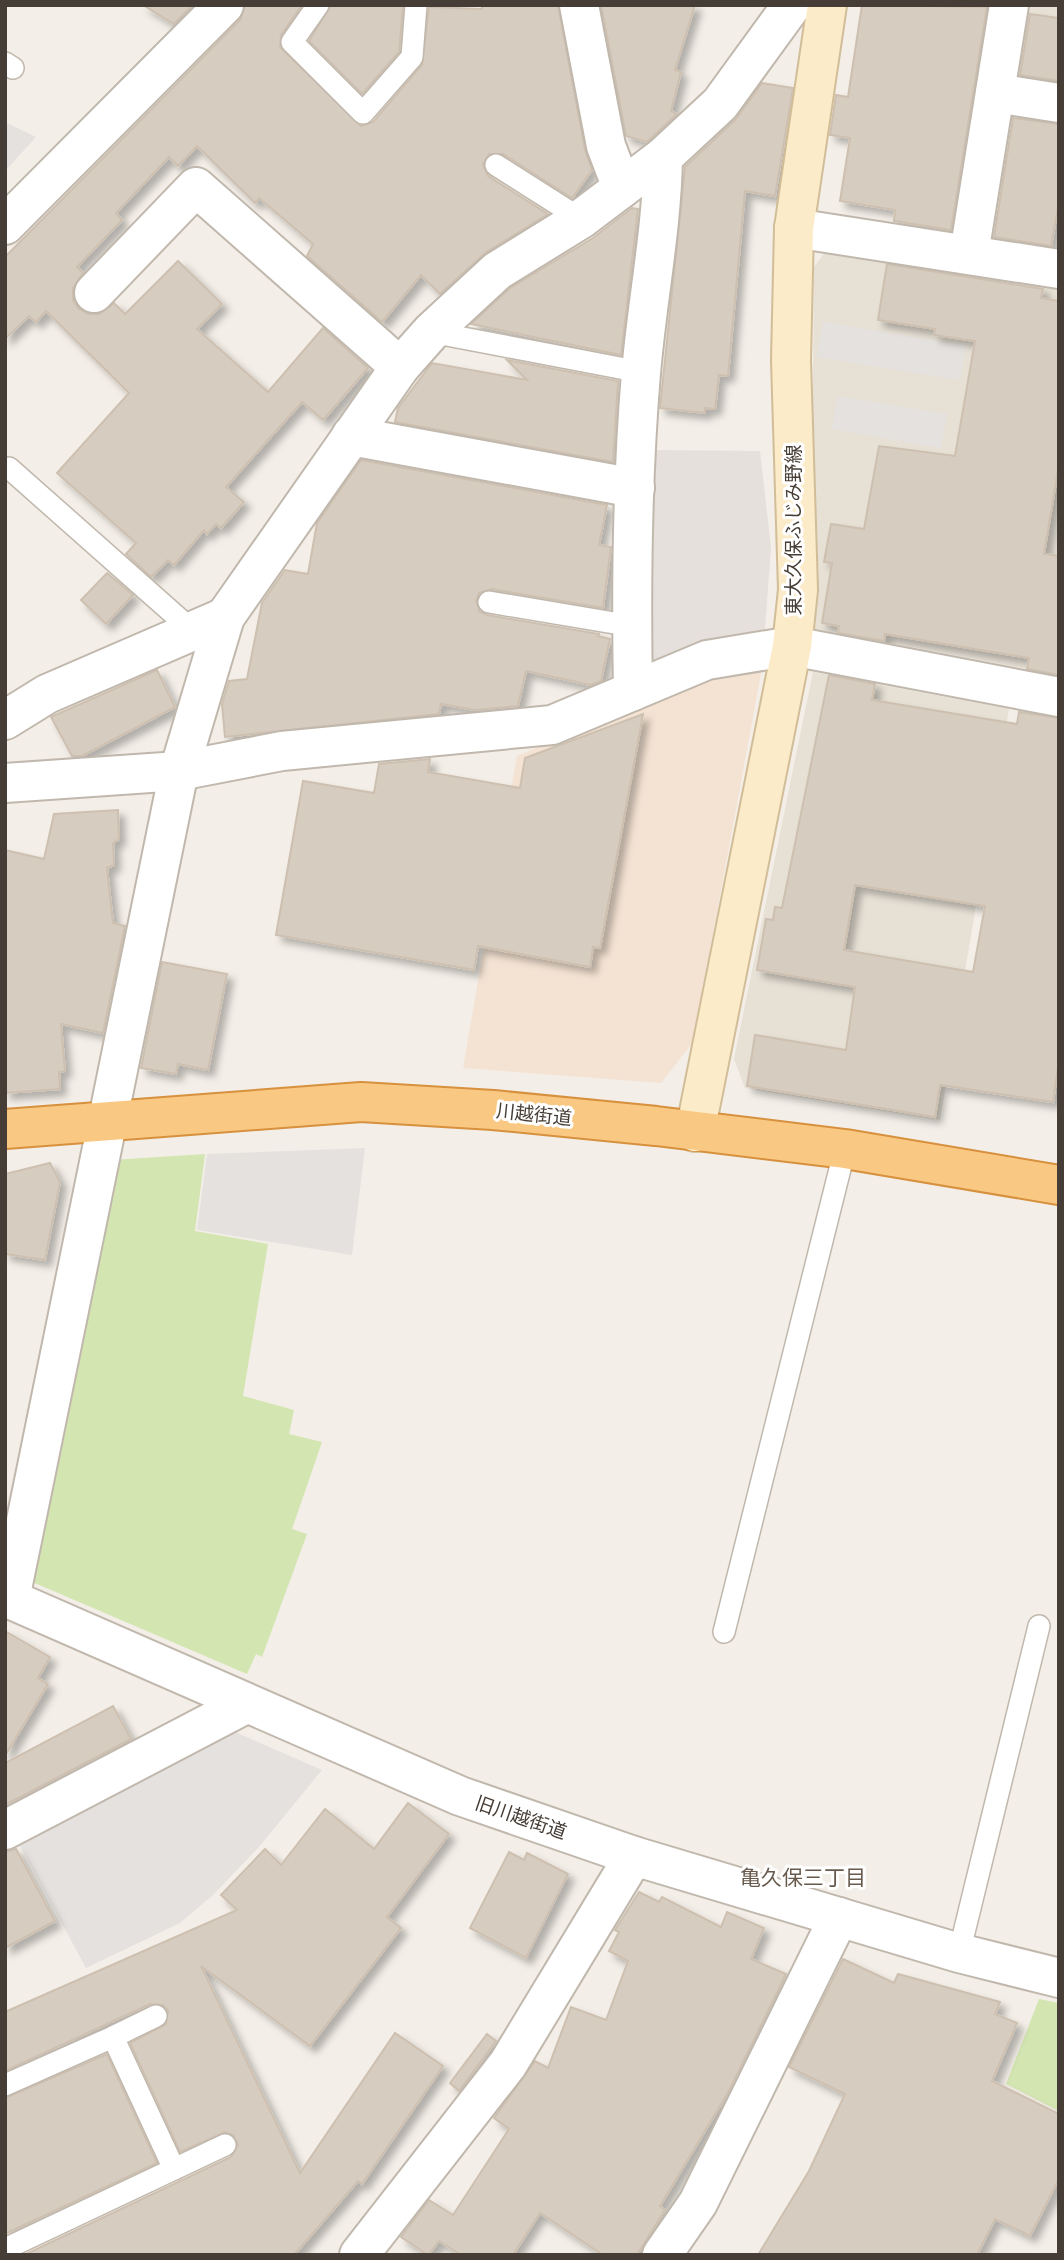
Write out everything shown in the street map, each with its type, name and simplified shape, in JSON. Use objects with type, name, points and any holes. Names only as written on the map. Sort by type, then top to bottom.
[{"type":"highway","name":"川越街道","points":[[5,1129],[361,1102],[493,1110],[845,1149],[1059,1185]]},
{"type":"main road","name":"東大久保ふじみ野線","points":[[695,1132],[792,646],[797,590],[791,360],[794,228],[827,5]]},
{"type":"street","points":[[5,225],[224,5]]},
{"type":"street","points":[[579,5],[606,146],[622,188]]},
{"type":"street","points":[[8,1598],[209,624],[400,368],[431,332],[497,271],[580,219],[663,157],[720,104],[792,5]]},
{"type":"street","points":[[969,254],[1009,5]]},
{"type":"street","points":[[995,93],[1059,103]]},
{"type":"street","points":[[633,691],[635,488],[641,372],[663,189],[663,157]]},
{"type":"street","points":[[94,293],[196,187],[400,368]]},
{"type":"street","points":[[794,228],[1059,269]]},
{"type":"street","points":[[351,436],[635,488]]},
{"type":"street","points":[[5,720],[47,694],[209,624]]},
{"type":"street","points":[[5,783],[180,771],[282,751],[552,725],[707,660],[792,646],[1059,697]]},
{"type":"street","name":"旧川越街道","points":[[8,1598],[460,1796],[634,1856],[959,1953],[1059,1978]]},
{"type":"street","points":[[5,1830],[246,1704]]},
{"type":"street","points":[[359,2255],[508,2064],[634,1856]]},
{"type":"street","points":[[662,2255],[698,2203],[839,1917]]},
{"type":"lane","points":[[318,5],[292,42],[363,113],[412,57],[416,5]]},
{"type":"lane","points":[[496,165],[580,219]]},
{"type":"lane","points":[[431,332],[641,372]]},
{"type":"lane","points":[[9,468],[209,624]]},
{"type":"lane","points":[[489,602],[632,626]]},
{"type":"lane","points":[[724,1632],[845,1149]]},
{"type":"lane","points":[[959,1953],[1039,1626]]},
{"type":"lane","points":[[5,2085],[156,2016]]},
{"type":"lane","points":[[113,2037],[174,2169]]},
{"type":"lane","points":[[5,2249],[225,2144]]},
{"type":"shaded area","points":[[1027,5],[1059,5],[1059,85],[1026,80],[1016,73]]},
{"type":"shaded area","points":[[5,122],[36,137],[5,171]]},
{"type":"shaded area","points":[[829,247],[1059,286],[1059,675],[811,628],[814,267]]},
{"type":"shaded area","points":[[823,322],[966,346],[960,380],[817,357]]},
{"type":"shaded area","points":[[838,396],[947,414],[941,448],[832,429]]},
{"type":"shaded area","points":[[654,450],[760,451],[771,548],[764,641],[646,668]]},
{"type":"shaded area","points":[[762,668],[693,1042],[661,1083],[463,1068],[517,756],[713,673]]},
{"type":"shaded area","points":[[813,672],[1009,709],[940,1120],[745,1088],[734,1059]]},
{"type":"shaded area","points":[[365,1148],[352,1255],[197,1230],[207,1154]]},
{"type":"shaded area","points":[[226,1728],[322,1770],[258,1848],[213,1895],[180,1923],[86,1968],[19,1844]]},
{"type":"green space","points":[[205,1154],[195,1231],[268,1244],[243,1396],[294,1410],[289,1434],[322,1442],[292,1529],[307,1534],[262,1657],[256,1654],[247,1674],[30,1581],[112,1160]]},
{"type":"green space","points":[[1039,1999],[1059,2003],[1059,2111],[1006,2084]]},
{"type":"building","points":[[143,5],[193,5],[174,24]]},
{"type":"building","points":[[245,5],[302,5],[281,35],[280,47],[361,126],[373,122],[422,65],[429,7],[482,9],[482,5],[558,5],[585,150],[592,170],[572,198],[503,154],[489,154],[483,164],[488,176],[548,214],[485,253],[440,294],[421,275],[382,322],[307,256],[313,244],[259,198],[255,203],[197,146],[178,166],[169,157],[116,213],[122,220],[77,267],[83,273],[73,288],[73,300],[78,308],[88,314],[99,314],[114,303],[125,314],[178,261],[222,304],[197,329],[268,392],[323,328],[368,368],[323,420],[302,402],[226,487],[244,502],[221,528],[216,524],[207,534],[204,530],[174,565],[168,560],[151,577],[126,554],[136,543],[57,473],[129,393],[46,311],[36,322],[29,316],[5,339],[5,257],[240,20]]},
{"type":"building","points":[[331,5],[403,6],[399,52],[362,94],[309,41]]},
{"type":"building","points":[[601,5],[695,5],[675,70],[681,72],[671,111],[677,114],[647,142],[626,136]]},
{"type":"building","points":[[862,5],[987,7],[951,230],[894,221],[895,210],[840,201],[850,138],[830,135],[836,95],[848,97]]},
{"type":"building","points":[[1030,14],[1059,18],[1059,81],[1020,75]]},
{"type":"building","points":[[762,83],[793,88],[775,196],[745,191],[728,376],[719,375],[715,409],[705,408],[705,413],[660,408],[685,167],[735,120]]},
{"type":"building","points":[[1013,118],[1059,124],[1059,202],[1051,246],[994,237]]},
{"type":"building","points":[[632,208],[638,209],[621,355],[471,324],[510,288],[593,238]]},
{"type":"building","points":[[887,264],[1043,289],[1041,298],[1059,301],[1059,464],[1044,554],[1059,556],[1059,675],[1027,669],[1029,658],[885,634],[884,641],[838,633],[839,626],[822,623],[832,563],[824,562],[831,524],[864,529],[879,446],[955,456],[975,341],[934,335],[935,329],[878,320]]},
{"type":"building","points":[[507,360],[618,381],[613,462],[395,422],[398,408],[432,363],[527,380]]},
{"type":"building","points":[[361,460],[607,505],[599,545],[611,547],[603,608],[491,589],[479,593],[476,601],[480,612],[487,615],[599,634],[598,636],[610,639],[601,681],[590,685],[526,671],[518,706],[475,710],[441,704],[439,714],[225,737],[222,704],[229,681],[247,679],[262,603],[285,570],[308,574],[317,523]]},
{"type":"building","points":[[107,573],[133,595],[106,624],[81,600]]},
{"type":"building","points":[[157,670],[175,707],[82,756],[72,756],[51,717]]},
{"type":"building","points":[[829,675],[875,684],[872,700],[1017,724],[1019,712],[1059,718],[1059,1060],[1053,1102],[940,1085],[935,1117],[747,1086],[755,1035],[846,1050],[855,987],[757,970],[766,919],[773,920],[775,907],[782,908]],"holes":[[[855,885],[985,906],[973,972],[844,950]]]},
{"type":"building","points":[[643,714],[600,948],[593,947],[590,967],[478,946],[474,970],[276,935],[303,781],[374,793],[379,764],[430,759],[428,772],[520,788],[525,758]]},
{"type":"building","points":[[118,810],[119,839],[113,843],[114,865],[107,868],[113,923],[125,926],[103,1033],[61,1024],[65,1071],[59,1072],[60,1089],[5,1093],[5,850],[44,859],[54,814]]},
{"type":"building","points":[[162,962],[227,974],[208,1070],[178,1064],[176,1074],[141,1068]]},
{"type":"building","points":[[50,1163],[60,1182],[45,1260],[5,1254],[5,1174]]},
{"type":"building","points":[[5,1631],[50,1657],[38,1678],[48,1684],[5,1756]]},
{"type":"building","points":[[113,1706],[131,1739],[5,1805],[5,1763]]},
{"type":"building","points":[[408,1803],[449,1834],[387,1917],[401,1928],[310,2046],[201,1966],[300,2173],[395,2033],[443,2066],[362,2184],[358,2181],[294,2255],[24,2255],[231,2157],[238,2145],[233,2135],[225,2132],[180,2152],[130,2043],[166,2024],[168,2011],[163,2005],[150,2004],[5,2071],[5,2012],[237,1910],[221,1895],[265,1849],[281,1865],[325,1809],[374,1849]]},
{"type":"building","points":[[16,1849],[55,1921],[5,1948],[5,1852]]},
{"type":"building","points":[[509,1852],[524,1860],[527,1853],[568,1874],[526,1958],[470,1928]]},
{"type":"building","points":[[639,1892],[659,1902],[662,1897],[721,1927],[727,1912],[764,1928],[751,1959],[786,1974],[729,2091],[660,2206],[665,2210],[637,2255],[603,2255],[540,2213],[513,2255],[461,2255],[439,2241],[428,2255],[401,2237],[429,2200],[453,2215],[509,2129],[494,2118],[535,2061],[548,2068],[571,2007],[606,2020],[628,1961],[609,1951],[619,1932],[615,1930]]},
{"type":"building","points":[[843,1959],[894,1983],[898,1974],[1000,2002],[995,2014],[1017,2023],[992,2081],[1059,2114],[1059,2179],[1030,2236],[995,2219],[977,2255],[758,2255],[809,2171],[845,2094],[789,2067]]},
{"type":"building","points":[[487,2034],[496,2041],[459,2091],[450,2083]]},
{"type":"building","points":[[107,2054],[157,2163],[5,2234],[5,2098]]},
{"type":"district","name":"亀久保三丁目","points":[[803,1878]]}]
